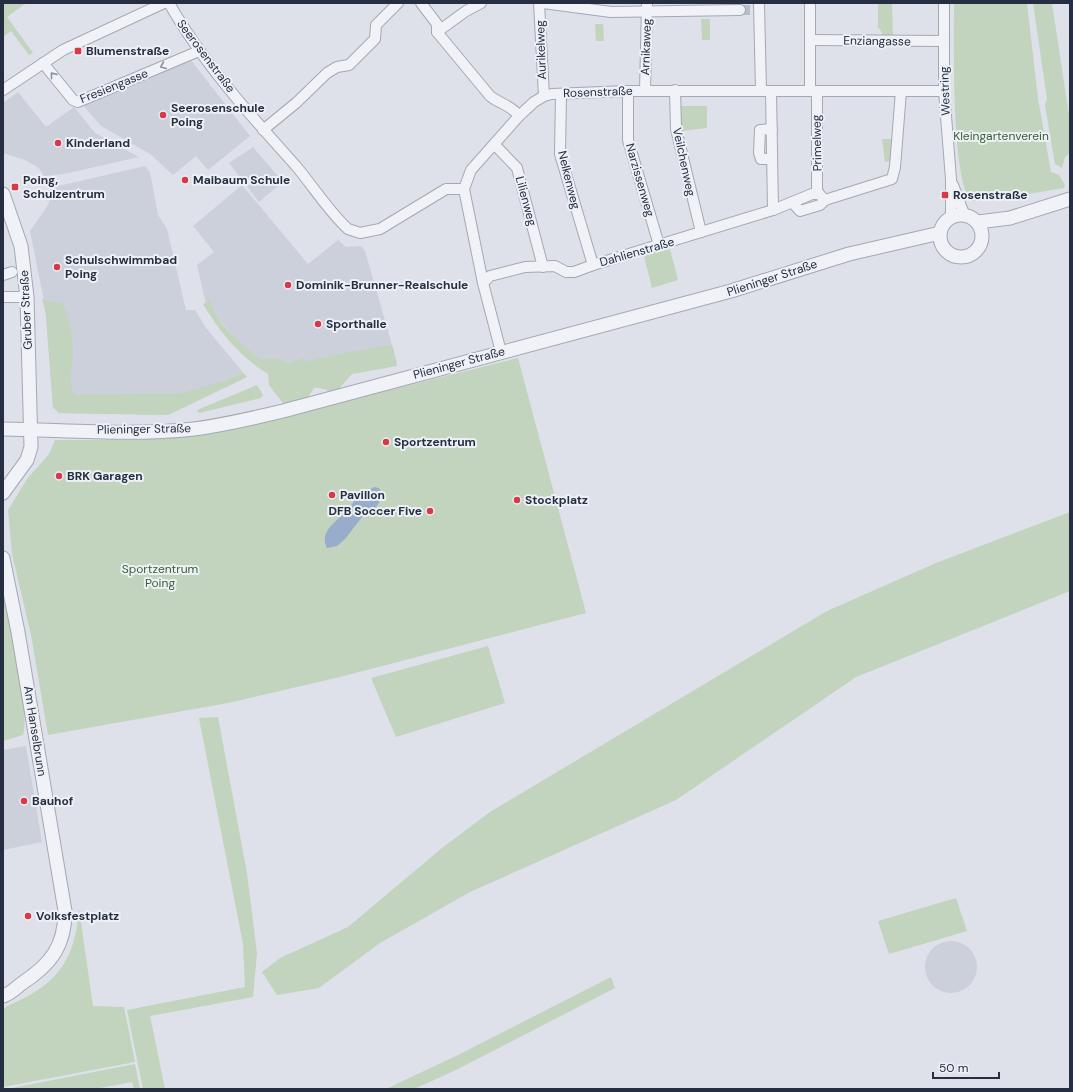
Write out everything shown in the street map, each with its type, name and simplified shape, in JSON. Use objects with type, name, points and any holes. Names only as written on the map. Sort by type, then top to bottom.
[{"type":"street","points":[[3,90],[63,50],[100,31],[164,3]]},
{"type":"street","name":"Seerosenstraße","points":[[169,3],[181,25],[199,51],[263,130],[296,166],[343,225],[348,229],[360,233],[380,229],[446,189],[464,189]]},
{"type":"street","points":[[263,130],[296,103],[327,72],[337,67],[349,65],[375,39],[376,25],[398,3]]},
{"type":"street","points":[[421,3],[437,24],[438,32],[490,96],[499,103],[508,105],[519,116]]},
{"type":"street","points":[[438,32],[466,11],[481,3]]},
{"type":"street","name":"Aurikelweg","points":[[539,3],[544,96]]},
{"type":"street","points":[[543,3],[597,11],[647,6],[752,8],[772,130],[773,210]]},
{"type":"street","name":"Primelweg","points":[[810,3],[810,40],[817,189],[822,197]]},
{"type":"street","name":"Westring","points":[[944,3],[944,91],[951,179],[958,215]]},
{"type":"street","name":"Arnikaweg","points":[[645,91],[647,6]]},
{"type":"street","name":"Enziangasse","points":[[810,40],[944,41]]},
{"type":"street","name":"Fresiengasse","points":[[43,63],[73,100],[78,102],[199,51]]},
{"type":"street","name":"Rosenstraße","points":[[464,189],[471,170],[519,116],[534,102],[544,96],[561,94],[675,90],[944,91]]},
{"type":"street","name":"Veilchenweg","points":[[675,90],[676,129],[700,232]]},
{"type":"street","name":"Narzissenweg","points":[[628,91],[628,140],[658,245]]},
{"type":"street","name":"Dahlienstraße","points":[[482,283],[490,276],[525,267],[555,266],[566,272],[574,272],[592,265],[773,210],[792,202],[800,210],[820,205],[822,197],[892,179],[896,168],[901,91]]},
{"type":"street","name":"Nelkenweg","points":[[561,94],[560,154],[592,265]]},
{"type":"street","name":"Lilienweg","points":[[494,144],[517,168],[543,267]]},
{"type":"street","points":[[464,189],[482,283],[501,352]]},
{"type":"street","name":"Gruber Straße","points":[[3,194],[21,246],[27,297],[30,430]]},
{"type":"street","points":[[978,222],[982,235],[1010,218],[1051,203],[1070,199]]},
{"type":"street","points":[[944,248],[940,241],[940,233],[945,221],[958,215],[978,222],[1010,218]]},
{"type":"street","name":"Plieninger Straße","points":[[3,429],[178,430],[231,423],[283,411],[731,291],[849,254],[940,233]]},
{"type":"street","name":"Plieninger Straße","points":[[908,241],[944,248],[953,256],[967,256],[978,248],[982,235]]},
{"type":"street","points":[[3,297],[27,297]]},
{"type":"street","points":[[4,490],[27,460],[31,447],[30,430]]},
{"type":"street","name":"Am Hanselbrunn","points":[[3,558],[18,632],[65,911],[65,923],[56,951],[42,970],[3,996]]},
{"type":"street","name":"Am Hanselbrunn","points":[[3,990],[23,984]]},
{"type":"shaded area","name":"Seerosenschule Poing","points":[[190,59],[250,136],[208,170],[196,156],[173,175],[150,154],[101,126],[83,105]]},
{"type":"shaded area","name":"Kinderland","points":[[18,92],[46,127],[74,107],[95,133],[139,157],[64,174],[44,176],[39,168],[25,160],[3,153],[3,103]]},
{"type":"shaded area","points":[[253,147],[283,182],[259,202],[229,163]]},
{"type":"shaded area","points":[[145,166],[150,172],[158,215],[167,229],[186,310],[195,310],[206,328],[247,377],[168,415],[59,413],[53,407],[45,306],[30,231],[48,205],[54,187]]},
{"type":"shaded area","name":"Dominik-Brunner-Realschule","points":[[242,185],[308,264],[338,240],[346,247],[361,246],[365,251],[397,362],[360,368],[253,360],[206,304],[197,265],[214,252],[193,226]]},
{"type":"shaded area","points":[[26,746],[42,842],[3,850],[3,750]]},
{"type":"shaded area","points":[[951,941],[961,943],[969,949],[975,957],[977,967],[975,977],[969,985],[961,991],[951,993],[941,991],[933,985],[927,977],[925,967],[927,957],[933,949],[941,943]]},
{"type":"green space","points":[[3,3],[26,3],[7,17],[33,53],[29,55],[11,31],[3,37]]},
{"type":"green space","points":[[878,3],[892,3],[893,37],[883,36],[878,28]]},
{"type":"green space","name":"Kleingartenverein","points":[[954,3],[1027,3],[1038,99],[1051,172],[1059,175],[1065,185],[1064,188],[991,200],[971,201],[965,188],[960,166],[957,138],[954,75]]},
{"type":"green space","points":[[1033,3],[1052,3],[1070,122],[1070,153],[1065,157],[1062,168],[1055,164],[1045,105],[1047,99]]},
{"type":"green space","points":[[701,19],[710,19],[710,40],[702,40]]},
{"type":"green space","points":[[595,24],[603,24],[604,41],[596,41]]},
{"type":"green space","points":[[679,106],[707,106],[707,128],[681,131]]},
{"type":"green space","points":[[882,139],[895,139],[894,160],[885,162]]},
{"type":"green space","points":[[670,249],[678,280],[652,288],[644,256]]},
{"type":"green space","points":[[42,299],[63,303],[72,340],[73,352],[71,385],[75,395],[182,393],[224,381],[243,373],[247,377],[168,415],[59,413],[53,407],[46,314]]},
{"type":"green space","points":[[210,300],[217,317],[223,325],[260,359],[279,359],[289,363],[303,358],[307,362],[333,355],[392,345],[397,366],[352,374],[336,392],[314,388],[307,399],[285,406],[269,385],[268,374],[258,368],[240,352],[223,334],[203,304]]},
{"type":"green space","name":"Sportzentrum Poing","points":[[518,358],[586,613],[340,677],[228,703],[48,735],[31,635],[12,554],[8,510],[27,479],[49,454],[55,440],[136,440],[226,431]]},
{"type":"green space","points":[[257,385],[263,395],[261,398],[199,413],[197,410]]},
{"type":"green space","points":[[1070,512],[1070,591],[856,677],[676,800],[470,892],[380,943],[319,988],[277,995],[262,972],[280,958],[348,927],[442,848],[490,812],[827,611],[936,563]]},
{"type":"green space","points":[[3,581],[22,685],[25,724],[23,735],[3,741]]},
{"type":"green space","points":[[488,646],[505,703],[396,737],[371,678]]},
{"type":"green space","points":[[218,717],[247,873],[257,953],[253,997],[150,1016],[165,1089],[143,1089],[127,1010],[245,987],[243,944],[199,718]]},
{"type":"green space","points":[[956,898],[967,931],[889,954],[878,921]]},
{"type":"green space","points":[[79,909],[93,1006],[124,1007],[135,1062],[3,1087],[3,1010],[7,1006],[38,990],[50,981],[60,970],[73,944],[77,928]]},
{"type":"green space","points":[[611,977],[615,988],[456,1070],[414,1089],[386,1089],[460,1054]]},
{"type":"green space","points":[[135,1064],[140,1089],[134,1089],[132,1082],[95,1089],[7,1089]]},
{"type":"water","points":[[374,487],[379,488],[383,496],[376,507],[362,517],[345,539],[337,546],[327,548],[325,540],[326,534],[330,528],[352,505],[355,498]]},
{"type":"tunnel","points":[[740,10],[750,10]]},
{"type":"place","name":"Blumenstraße","points":[[78,51]]},
{"type":"place","name":"Seerosenschule Poing","points":[[163,115]]},
{"type":"place","name":"Kinderland","points":[[58,143]]},
{"type":"place","name":"Maibaum Schule","points":[[185,180]]},
{"type":"place","name":"Poing, Schulzentrum","points":[[15,187]]},
{"type":"place","name":"Rosenstraße","points":[[945,195]]},
{"type":"place","name":"Schulschwimmbad Poing","points":[[57,267]]},
{"type":"place","name":"Dominik-Brunner-Realschule","points":[[288,285]]},
{"type":"place","name":"Sporthalle","points":[[318,324]]},
{"type":"place","name":"Sportzentrum","points":[[386,442]]},
{"type":"place","name":"BRK Garagen","points":[[59,476]]},
{"type":"place","name":"Pavillon","points":[[332,495]]},
{"type":"place","name":"Stockplatz","points":[[517,500]]},
{"type":"place","name":"DFB Soccer Five","points":[[430,511]]},
{"type":"place","name":"Bauhof","points":[[24,801]]},
{"type":"place","name":"Volksfestplatz","points":[[28,916]]}]
